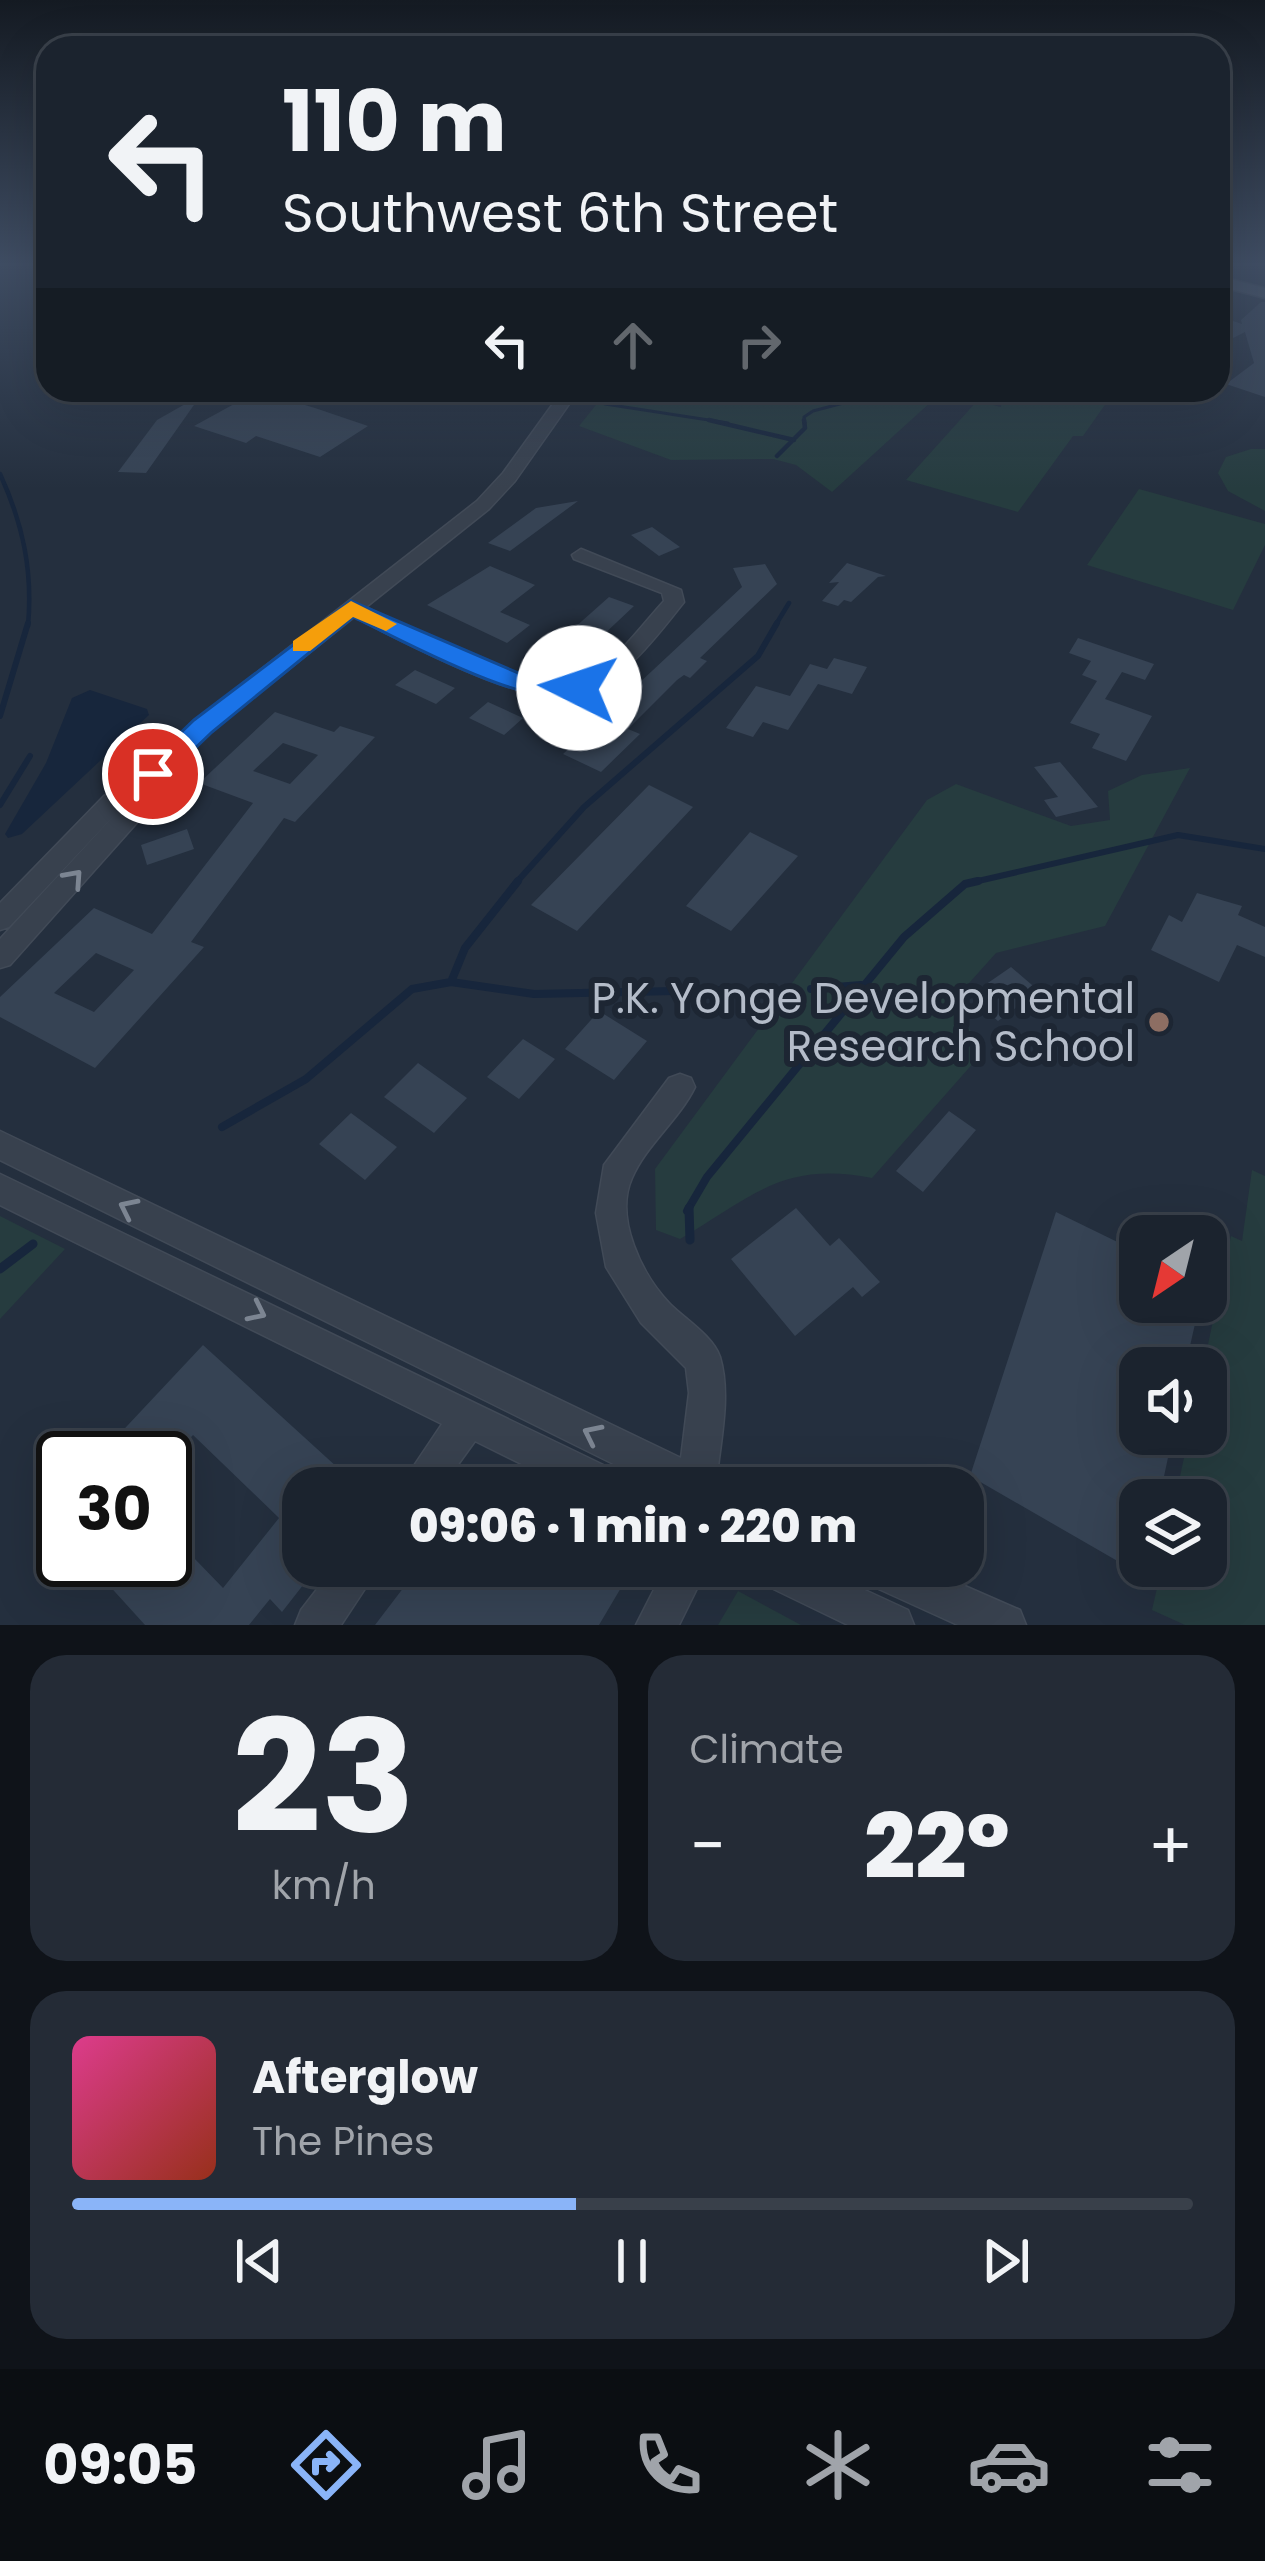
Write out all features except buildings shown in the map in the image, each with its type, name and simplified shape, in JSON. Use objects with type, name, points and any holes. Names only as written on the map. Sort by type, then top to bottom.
[{"type":"street","points":[[0,920],[112,802],[134,793],[203,726],[483,505],[563,402]]},
{"type":"street","points":[[351,608],[532,688],[566,692],[596,679],[674,602],[670,590],[581,555]]},
{"type":"street","points":[[0,957],[134,811],[134,793]]},
{"type":"street","points":[[680,1087],[615,1174],[612,1214],[618,1255],[653,1310],[703,1360],[707,1393],[701,1467]]},
{"type":"street","points":[[0,1145],[658,1467]]},
{"type":"street","points":[[0,1189],[568,1467]]},
{"type":"street","points":[[177,1273],[199,1244]]},
{"type":"street","points":[[433,1467],[469,1418]]},
{"type":"street","points":[[316,1625],[344,1587]]},
{"type":"street","points":[[657,1625],[677,1587]]},
{"type":"street","points":[[813,1587],[892,1625]]},
{"type":"street","points":[[920,1587],[1005,1625]]},
{"type":"green space","points":[[598,402],[931,402],[832,492],[796,465],[773,459],[671,460],[579,426]]},
{"type":"green space","points":[[976,402],[1001,407],[1001,402],[1107,402],[1083,436],[1073,436],[1018,512],[906,480]]},
{"type":"green space","points":[[1265,449],[1265,511],[1228,491],[1218,473],[1226,457]]},
{"type":"green space","points":[[1139,489],[1265,524],[1265,545],[1233,610],[1087,565]]},
{"type":"green space","points":[[1190,768],[1105,926],[996,953],[953,1001],[983,1052],[872,1178],[815,1174],[791,1178],[749,1196],[680,1239],[656,1230],[655,1169],[927,800],[956,784],[1071,826],[1110,820],[1108,791],[1142,775]]},
{"type":"green space","points":[[1252,1170],[1265,1176],[1265,1625],[1185,1625],[1152,1610],[1157,1587],[1227,1587],[1227,1479],[1179,1479],[1185,1455],[1227,1455],[1227,1347],[1207,1347],[1213,1323],[1227,1323],[1231,1236],[1242,1241]]},
{"type":"green space","points":[[0,1216],[65,1249],[0,1319]]},
{"type":"green space","points":[[738,1591],[801,1625],[718,1625]]},
{"type":"water","points":[[90,690],[147,709],[149,715],[22,834],[8,838],[5,834],[46,763],[72,698]]},
{"type":"waterway","points":[[805,423],[804,417],[813,411],[847,402]]},
{"type":"waterway","points":[[605,404],[710,420]]},
{"type":"waterway","points":[[710,420],[728,423]]},
{"type":"waterway","points":[[710,420],[793,440]]},
{"type":"waterway","points":[[793,440],[805,428],[804,420]]},
{"type":"waterway","points":[[777,456],[793,440]]},
{"type":"waterway","points":[[0,474],[24,548],[28,626]]},
{"type":"waterway","points":[[775,626],[789,603]]},
{"type":"waterway","points":[[0,716],[28,623]]},
{"type":"waterway","points":[[515,884],[584,807],[758,656],[777,623]]},
{"type":"waterway","points":[[0,805],[30,756]]},
{"type":"waterway","points":[[965,884],[1178,835],[1265,849]]},
{"type":"waterway","points":[[451,982],[465,948],[518,881]]},
{"type":"waterway","points":[[965,884],[978,881]]},
{"type":"waterway","points":[[687,1211],[707,1177],[904,937],[965,884]]},
{"type":"waterway","points":[[222,1127],[306,1079],[412,989],[451,982]]},
{"type":"waterway","points":[[451,982],[534,994],[720,990]]},
{"type":"waterway","points":[[811,989],[861,985]]},
{"type":"waterway","points":[[689,1208],[690,1240]]},
{"type":"waterway","points":[[0,1269],[33,1244]]},
{"type":"slow traffic","points":[[301,646],[351,608],[386,624]]},
{"type":"place","name":"P.K. Yonge Developmental Research School","points":[[1159,1022]]},
{"type":"route","points":[[153,774],[203,726],[351,608],[532,688],[566,692],[579,688]]}]
